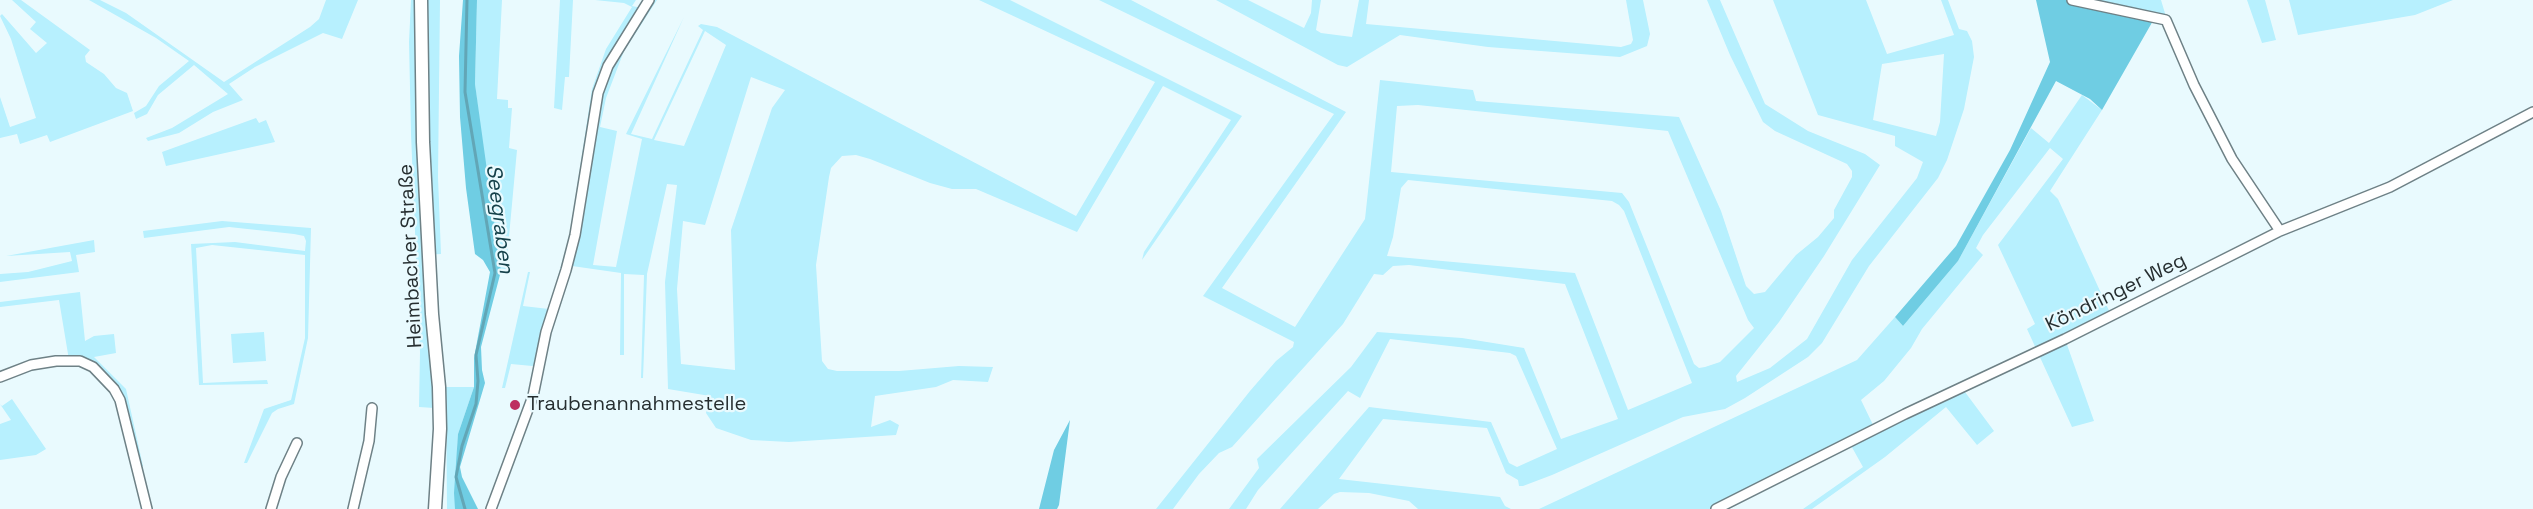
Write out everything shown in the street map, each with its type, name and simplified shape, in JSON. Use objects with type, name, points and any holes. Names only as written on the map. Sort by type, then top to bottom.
[{"type":"street","name":"Heimbacher Straße","points":[[421,0],[423,142],[440,429],[435,509]]},
{"type":"street","points":[[491,509],[533,396],[546,332],[574,235],[598,93],[608,66],[649,0]]},
{"type":"street","points":[[2072,0],[2166,20],[2194,86],[2232,159],[2280,231]]},
{"type":"street","name":"Köndringer Weg","points":[[1716,509],[1905,414],[2065,339],[2280,231],[2390,187],[2533,112]]},
{"type":"street","points":[[0,377],[31,365],[56,361],[80,361],[93,367],[114,389],[120,400],[147,509]]},
{"type":"street","points":[[353,509],[369,441],[372,408]]},
{"type":"street","points":[[271,509],[281,477],[297,443]]},
{"type":"shaded area","points":[[12,0],[21,0],[90,50],[85,56],[86,62],[104,74],[116,88],[127,93],[133,111],[50,142],[47,135],[20,144],[17,134],[0,138],[0,97],[10,127],[36,118],[11,39],[0,16],[2,14],[36,53],[47,43],[30,29],[36,22]]},
{"type":"shaded area","points":[[89,0],[100,0],[126,13],[224,82],[310,27],[319,19],[326,0],[358,0],[342,39],[323,33],[255,67],[229,84],[243,100],[213,112],[179,133],[148,141],[146,138],[172,128],[228,94],[194,65],[158,95],[147,114],[136,119],[134,113],[146,106],[159,86],[189,61],[156,38]]},
{"type":"shaded area","points":[[411,0],[440,0],[438,177],[441,254],[425,255],[434,408],[419,407],[420,352],[409,42]]},
{"type":"shaded area","points":[[463,0],[477,0],[475,84],[501,271],[481,347],[485,383],[460,467],[462,477],[478,509],[455,509],[454,493],[458,434],[474,387],[474,358],[490,272],[483,260],[475,254],[466,188],[460,117],[459,56]]},
{"type":"shaded area","points":[[477,0],[502,0],[497,99],[508,100],[508,108],[512,108],[509,148],[517,150],[506,269],[501,271],[491,215],[475,84]]},
{"type":"shaded area","points":[[560,0],[573,0],[569,77],[565,77],[562,110],[554,108]]},
{"type":"shaded area","points":[[595,0],[636,0],[632,6],[642,8],[649,0],[657,0],[624,51],[606,98],[600,127],[617,131],[593,265],[616,267],[642,139],[626,134],[684,17],[631,134],[652,139],[703,30],[698,26],[701,24],[717,27],[1076,216],[1155,82],[979,0],[1010,0],[1242,116],[1142,260],[1144,252],[1231,120],[1163,86],[1077,232],[976,189],[952,189],[930,183],[870,159],[856,155],[842,156],[831,168],[816,265],[822,361],[828,369],[837,371],[899,371],[959,366],[993,367],[988,382],[953,380],[936,387],[875,396],[871,427],[890,420],[899,425],[896,435],[789,442],[751,440],[716,428],[706,413],[710,396],[668,389],[665,282],[677,185],[667,184],[647,274],[643,378],[641,378],[644,275],[624,274],[624,355],[620,355],[621,273],[572,266],[546,343],[543,367],[511,364],[505,388],[502,388],[528,272],[530,272],[523,306],[549,309],[570,234],[592,89],[606,49],[632,7],[624,3]],"holes":[[[705,31],[726,45],[684,146],[654,140]],[[751,77],[785,90],[772,108],[731,230],[735,370],[681,364],[677,289],[683,221],[705,225]]]},
{"type":"shaded area","points":[[1099,0],[1131,0],[1346,112],[1222,288],[1295,327],[1365,219],[1380,80],[1473,90],[1476,101],[1679,117],[1721,211],[1746,286],[1754,294],[1765,292],[1796,255],[1818,237],[1834,218],[1834,210],[1852,177],[1852,171],[1847,164],[1775,131],[1763,122],[1730,55],[1707,0],[1720,0],[1765,104],[1808,131],[1865,154],[1880,165],[1824,256],[1779,322],[1736,376],[1737,382],[1770,368],[1807,339],[1852,260],[1917,178],[1923,162],[1895,146],[1895,136],[1818,115],[1773,0],[1866,0],[1887,54],[1954,35],[1941,0],[1948,0],[1959,29],[1967,31],[1972,41],[1974,57],[1964,109],[1947,160],[1938,178],[1869,266],[1822,343],[1808,357],[1745,398],[1725,409],[1683,417],[1523,486],[1519,486],[1518,480],[1506,473],[1487,428],[1383,419],[1339,479],[1500,497],[1505,506],[1511,509],[1418,509],[1409,501],[1369,493],[1340,492],[1334,494],[1318,509],[1280,509],[1369,407],[1491,422],[1509,463],[1517,467],[1557,449],[1516,356],[1510,353],[1390,339],[1360,398],[1348,391],[1258,490],[1246,509],[1229,509],[1259,468],[1257,459],[1351,367],[1377,332],[1462,338],[1524,348],[1561,439],[1618,419],[1565,284],[1409,265],[1393,266],[1383,275],[1374,274],[1343,324],[1232,447],[1219,453],[1199,474],[1173,509],[1156,509],[1250,391],[1276,361],[1293,347],[1294,342],[1203,296],[1334,114]],"holes":[[[1944,54],[1940,122],[1936,136],[1873,120],[1882,64]],[[1418,105],[1668,131],[1748,320],[1754,328],[1720,362],[1699,368],[1694,364],[1629,202],[1622,193],[1391,172],[1397,106]],[[1408,180],[1612,201],[1619,205],[1624,211],[1692,383],[1628,410],[1575,273],[1387,256],[1393,237],[1401,188]]]},
{"type":"shaded area","points":[[1216,0],[1248,0],[1304,28],[1311,13],[1312,0],[1321,0],[1316,30],[1321,33],[1352,37],[1359,0],[1369,0],[1366,24],[1621,47],[1631,44],[1633,40],[1626,0],[1643,0],[1650,34],[1647,46],[1620,57],[1488,47],[1400,35],[1347,67],[1338,65]]},
{"type":"shaded area","points":[[2036,0],[2070,0],[2154,19],[2102,110],[2090,99],[2056,81],[1958,261],[1903,326],[1895,317],[1956,246],[2010,150],[2050,62]]},
{"type":"shaded area","points":[[2070,0],[2161,0],[2167,20]]},
{"type":"shaded area","points":[[2247,0],[2265,0],[2276,40],[2262,43]]},
{"type":"shaded area","points":[[2289,0],[2453,0],[2415,15],[2298,35]]},
{"type":"shaded area","points":[[2082,95],[2102,110],[2050,191],[2058,199],[2111,315],[2065,339],[2094,421],[2072,427],[2027,329],[2035,324],[1998,245],[2063,159],[2050,148],[1983,235],[1976,248],[1983,255],[1922,329],[1911,348],[1884,381],[1861,400],[1875,429],[1987,374],[1965,392],[1994,431],[1977,445],[1946,407],[1885,457],[1812,509],[1803,509],[1863,467],[1849,442],[1716,509],[1539,509],[1857,360],[1895,317],[1903,326],[1958,261],[2031,128],[2049,143]]},
{"type":"shaded area","points":[[256,118],[259,123],[266,120],[275,142],[166,166],[162,152]]},
{"type":"shaded area","points":[[222,221],[311,228],[308,338],[294,404],[272,413],[247,463],[244,463],[264,409],[291,400],[305,338],[305,255],[212,245],[196,248],[203,383],[267,380],[268,384],[199,385],[191,244],[235,242],[305,251],[306,241],[304,236],[294,234],[229,227],[144,238],[143,231]]},
{"type":"shaded area","points":[[94,240],[95,252],[76,255],[79,272],[0,282],[0,274],[28,272],[72,261],[70,252],[6,256]]},
{"type":"shaded area","points":[[80,292],[85,341],[94,336],[114,334],[116,353],[94,357],[126,389],[143,466],[137,466],[125,415],[103,377],[69,360],[59,300],[0,307],[0,302]]},
{"type":"shaded area","points":[[264,332],[266,361],[233,363],[231,334]]},
{"type":"shaded area","points":[[446,387],[474,387],[458,434],[455,509],[447,509]]},
{"type":"shaded area","points":[[12,399],[46,449],[36,455],[0,460],[0,424],[11,420],[0,404],[2,406]]},
{"type":"shaded area","points":[[1070,420],[1059,505],[1057,509],[1039,509],[1054,450]]},
{"type":"waterway","name":"Seegraben","points":[[465,509],[456,477],[462,446],[476,404],[478,381],[476,355],[495,273],[465,92],[467,0]]},
{"type":"place","name":"Traubenannahmestelle","points":[[515,405]]}]
